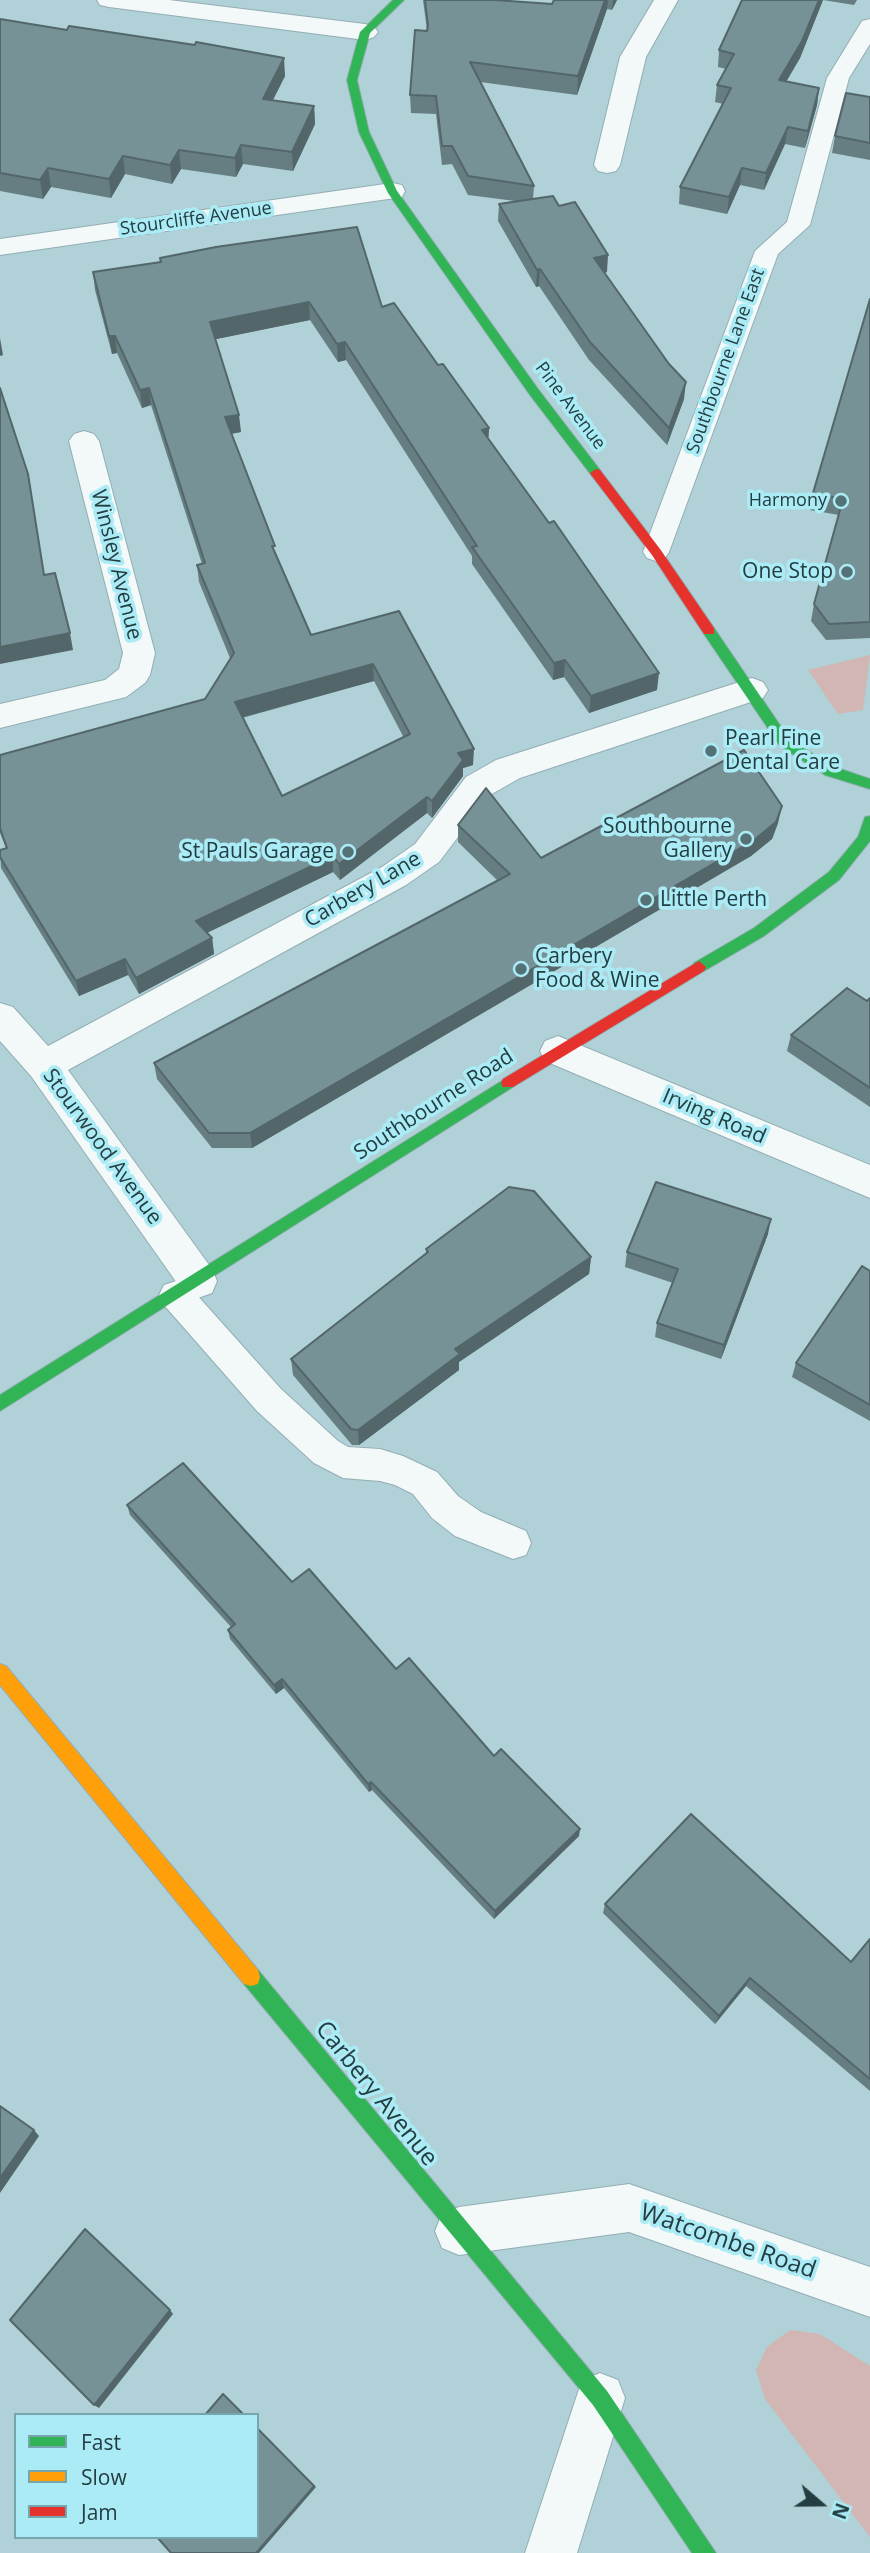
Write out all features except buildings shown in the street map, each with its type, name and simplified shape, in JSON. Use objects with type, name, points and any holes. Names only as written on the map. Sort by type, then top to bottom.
[{"type":"street","points":[[109,0],[365,32],[399,0]]},
{"type":"street","points":[[607,165],[633,57],[666,0]]},
{"type":"street","name":"Pine Avenue","points":[[365,32],[352,80],[364,132],[392,191],[534,392],[656,552],[752,690],[785,743],[830,771],[870,784]]},
{"type":"street","name":"Stourcliffe Avenue","points":[[0,247],[392,191]]},
{"type":"street","name":"Winsley Avenue","points":[[0,716],[115,689],[134,675],[139,653],[84,441]]},
{"type":"street","name":"Carbery Lane","points":[[44,1066],[394,876],[427,853],[478,786],[508,769],[752,690]]},
{"type":"street","name":"Southbourne Road","points":[[0,1404],[558,1051],[759,932],[834,876],[864,839],[870,821]]},
{"type":"street","name":"Stourwood Avenue","points":[[0,1017],[44,1066],[187,1288]]},
{"type":"street","name":"Irving Road","points":[[558,1051],[870,1182]]},
{"type":"street","name":"Carbery Avenue","points":[[0,1672],[458,2231],[600,2398],[705,2553]]},
{"type":"street","name":"Watcombe Road","points":[[458,2231],[629,2208],[870,2292]]},
{"type":"street","points":[[551,2553],[600,2398]]},
{"type":"lane","name":"Southbourne Lane East","points":[[656,552],[767,251],[798,225],[838,78],[870,26]]},
{"type":"lane","points":[[187,1288],[269,1400],[326,1452],[343,1462],[380,1465],[403,1472],[425,1483],[445,1507],[468,1524],[513,1543]]},
{"type":"shaded area","points":[[870,655],[863,710],[838,714],[808,670]]},
{"type":"shaded area","points":[[790,2330],[820,2334],[870,2366],[870,2537],[765,2399],[756,2370],[767,2347]]},
{"type":"traffic: fast","points":[[399,0],[365,32],[352,80],[364,132],[392,191],[534,392],[596,473]]},
{"type":"traffic: fast","points":[[709,631],[785,743],[830,771],[870,784]]},
{"type":"traffic: fast","points":[[699,967],[759,932],[834,876],[864,839],[870,821]]},
{"type":"traffic: fast","points":[[0,1404],[508,1083]]},
{"type":"traffic: fast","points":[[251,1977],[600,2398],[705,2553]]},
{"type":"traffic: slow","points":[[0,1672],[251,1977]]},
{"type":"traffic: jam","points":[[596,473],[656,552],[709,631]]},
{"type":"traffic: jam","points":[[508,1083],[699,967]]},
{"type":"place","name":"Harmony","points":[[841,501]]},
{"type":"place","name":"One Stop","points":[[847,572]]},
{"type":"place","name":"Pearl Fine Dental Care","points":[[711,751]]},
{"type":"place","name":"Southbourne Gallery","points":[[746,839]]},
{"type":"place","name":"St Pauls Garage","points":[[348,852]]},
{"type":"place","name":"Little Perth","points":[[646,900]]},
{"type":"place","name":"Carbery Food & Wine","points":[[521,969]]}]
